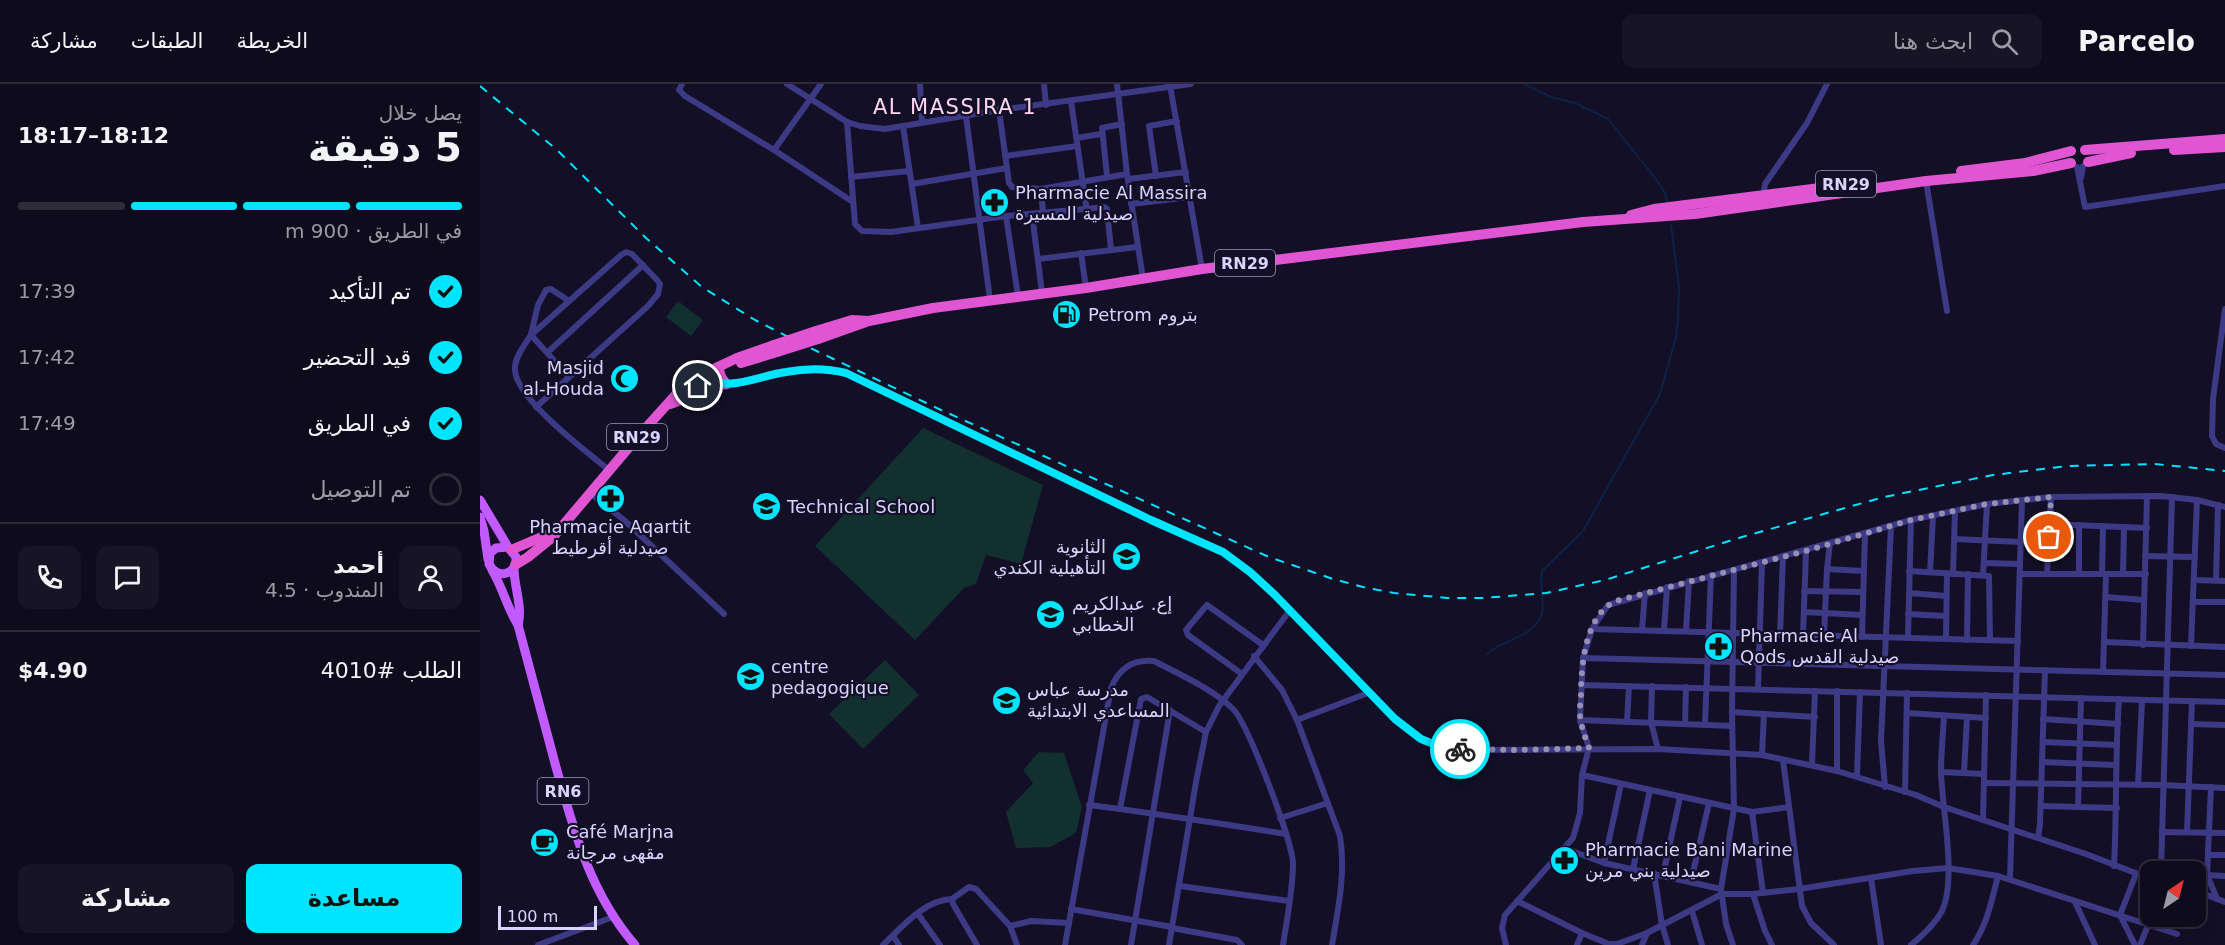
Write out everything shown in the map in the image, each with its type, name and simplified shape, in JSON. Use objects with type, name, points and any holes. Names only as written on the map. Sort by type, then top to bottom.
[{"type":"highway","name":"RN29","points":[[515,566],[543,545],[561,527],[664,406],[691,381],[722,365],[739,364],[776,348],[869,321],[933,308],[1086,288],[1202,269],[1622,218],[1695,214],[1763,199],[2025,163],[2071,151],[2078,147],[2085,150],[2225,139]]},
{"type":"highway","name":"RN29","points":[[1865,186],[2033,171],[2080,165],[2135,152],[2225,147]]},
{"type":"highway","points":[[2071,151],[2069,157],[2080,165],[2089,155],[2085,150]]},
{"type":"highway","points":[[722,365],[721,377],[730,384]]},
{"type":"highway","points":[[664,406],[709,390]]},
{"type":"highway","name":"RN29","points":[[510,549],[545,536],[561,527]]},
{"type":"main road","name":"RN6","points":[[480,500],[516,557],[515,586],[521,612],[518,625]]},
{"type":"main road","name":"RN6","points":[[480,517],[490,566],[502,587],[511,615],[518,625],[576,839],[588,871],[613,917],[635,945]]},
{"type":"main road","points":[[510,549],[496,548],[490,553],[490,566],[504,574],[515,566]]},
{"type":"street","points":[[682,84],[679,90],[685,96],[774,150],[853,202]]},
{"type":"street","points":[[787,84],[847,122],[873,128],[903,126],[922,121],[1191,84]]},
{"type":"street","points":[[774,150],[821,84]]},
{"type":"street","points":[[920,84],[922,121]]},
{"type":"street","points":[[1044,84],[1046,105]]},
{"type":"street","points":[[1117,84],[1127,177],[1143,279]]},
{"type":"street","points":[[1763,199],[1769,177],[1807,123],[1827,84]]},
{"type":"street","points":[[1170,86],[1202,269]]},
{"type":"street","points":[[1071,101],[1085,208]]},
{"type":"street","points":[[999,110],[1009,183],[1012,187],[1041,189],[1107,176],[1156,176],[1186,172]]},
{"type":"street","points":[[966,116],[990,300]]},
{"type":"street","points":[[1156,176],[1149,126],[1177,121]]},
{"type":"street","points":[[847,122],[855,224],[862,231],[891,232],[980,219],[1104,207],[1107,209],[1111,250]]},
{"type":"street","points":[[1107,176],[1102,127],[1122,124]]},
{"type":"street","points":[[903,126],[918,228]]},
{"type":"street","points":[[1077,138],[1101,134]]},
{"type":"street","points":[[1005,156],[1077,146]]},
{"type":"street","points":[[2080,165],[2080,182],[2085,207],[2225,186]]},
{"type":"street","points":[[912,184],[1007,168]]},
{"type":"street","points":[[851,177],[909,171]]},
{"type":"street","points":[[1926,181],[1947,311]]},
{"type":"street","points":[[1041,189],[1043,213]]},
{"type":"street","points":[[1131,204],[1190,197]]},
{"type":"street","points":[[1032,214],[1042,293]]},
{"type":"street","points":[[1006,216],[1018,296]]},
{"type":"street","points":[[1038,259],[1137,246]]},
{"type":"street","points":[[536,406],[655,298],[660,290],[660,284],[632,254],[627,252],[531,335],[514,369],[516,377],[536,406],[609,470]]},
{"type":"street","points":[[1081,253],[1086,288]]},
{"type":"street","points":[[548,352],[643,265]]},
{"type":"street","points":[[531,335],[543,291],[551,289],[569,301]]},
{"type":"street","points":[[2225,309],[2212,399],[2212,436],[2216,444],[2225,448]]},
{"type":"street","points":[[531,335],[569,377]]},
{"type":"street","points":[[691,381],[709,390],[764,375],[806,369],[828,369],[846,373],[1151,520],[1223,552],[1257,578],[1368,693],[1408,730],[1436,745],[1467,750],[1589,748],[1733,752],[1812,764],[1905,792],[2086,854],[2140,875]]},
{"type":"street","points":[[701,375],[714,383],[730,384]]},
{"type":"street","points":[[590,492],[624,520],[724,614]]},
{"type":"street","points":[[2143,645],[2147,496]]},
{"type":"street","points":[[2161,861],[2172,496]]},
{"type":"street","points":[[1506,945],[1503,922],[1505,915],[1573,838],[1577,828],[1582,775],[1589,748],[1580,720],[1583,658],[1592,629],[1608,604],[1806,551],[1911,520],[1987,504],[2051,497],[2172,496],[2222,506],[2216,580]]},
{"type":"street","points":[[2047,574],[2051,497]]},
{"type":"street","points":[[2010,879],[2022,500]]},
{"type":"street","points":[[2191,646],[2197,500]]},
{"type":"street","points":[[1983,575],[1987,504]]},
{"type":"street","points":[[1946,638],[1946,596],[1954,539],[1954,511]]},
{"type":"street","points":[[1930,572],[1933,516]]},
{"type":"street","points":[[1908,637],[1911,520]]},
{"type":"street","points":[[2049,524],[2147,528]]},
{"type":"street","points":[[2079,525],[2079,574]]},
{"type":"street","points":[[1885,787],[1881,741],[1891,526]]},
{"type":"street","points":[[2103,526],[2106,597],[2103,672]]},
{"type":"street","points":[[2123,574],[2124,527]]},
{"type":"street","points":[[1862,637],[1865,534]]},
{"type":"street","points":[[1954,539],[2021,542]]},
{"type":"street","points":[[1824,636],[1830,543]]},
{"type":"street","points":[[1803,635],[1806,551]]},
{"type":"street","points":[[1780,635],[1784,556]]},
{"type":"street","points":[[2145,556],[2195,557]]},
{"type":"street","points":[[2217,559],[2225,559]]},
{"type":"street","points":[[1758,689],[1762,563]]},
{"type":"street","points":[[1984,563],[2020,564]]},
{"type":"street","points":[[1827,569],[1863,571]]},
{"type":"street","points":[[1733,945],[1724,916],[1721,891],[1734,809],[1732,689],[1734,570]]},
{"type":"street","points":[[1909,571],[1989,576],[1990,640]]},
{"type":"street","points":[[1967,640],[1968,574]]},
{"type":"street","points":[[2020,574],[2146,574]]},
{"type":"street","points":[[1705,724],[1711,575]]},
{"type":"street","points":[[2194,580],[2225,581]]},
{"type":"street","points":[[1686,631],[1689,581]]},
{"type":"street","points":[[1664,630],[1667,587]]},
{"type":"street","points":[[1804,591],[1863,592]]},
{"type":"street","points":[[1642,630],[1645,593]]},
{"type":"street","points":[[1909,593],[1946,596]]},
{"type":"street","points":[[2106,597],[2144,600]]},
{"type":"street","points":[[2193,602],[2225,602]]},
{"type":"street","points":[[1242,674],[1188,636],[1186,630],[1208,605],[1263,645]]},
{"type":"street","points":[[1169,945],[1206,732],[1214,714],[1254,656],[1290,610]]},
{"type":"street","points":[[1804,612],[1862,615]]},
{"type":"street","points":[[1908,614],[1945,616]]},
{"type":"street","points":[[1592,629],[2018,641]]},
{"type":"street","points":[[2104,642],[2225,647]]},
{"type":"street","points":[[1254,656],[1282,690],[1297,720],[1340,836],[1343,854],[1342,882],[1332,945]]},
{"type":"street","points":[[1583,658],[2225,675]]},
{"type":"street","points":[[1065,945],[1111,688],[1115,678],[1126,666],[1144,660],[1154,661],[1224,700],[1247,730],[1286,834],[1293,860],[1283,945]]},
{"type":"street","points":[[2038,838],[2045,670]]},
{"type":"street","points":[[1581,685],[2225,702]]},
{"type":"street","points":[[1627,722],[1629,686]]},
{"type":"street","points":[[1652,686],[1651,722],[1658,749]]},
{"type":"street","points":[[1684,723],[1686,687]]},
{"type":"street","points":[[1812,764],[1815,691]]},
{"type":"street","points":[[1837,691],[1837,771]]},
{"type":"street","points":[[1857,776],[1860,692]]},
{"type":"street","points":[[1297,720],[1368,693]]},
{"type":"street","points":[[1905,792],[1906,693]]},
{"type":"street","points":[[1983,820],[1986,695]]},
{"type":"street","points":[[1120,809],[1141,699],[1147,697],[1206,732]]},
{"type":"street","points":[[2078,807],[2081,698]]},
{"type":"street","points":[[2114,866],[2117,808],[2115,765],[2120,699]]},
{"type":"street","points":[[2138,785],[2142,700]]},
{"type":"street","points":[[2187,832],[2192,701]]},
{"type":"street","points":[[1131,945],[1170,710]]},
{"type":"street","points":[[1732,712],[1815,717]]},
{"type":"street","points":[[1907,713],[1986,718]]},
{"type":"street","points":[[1761,755],[1764,714]]},
{"type":"street","points":[[1911,945],[1935,922],[1947,895],[1948,868],[1941,772],[1944,716]]},
{"type":"street","points":[[1964,773],[1967,717]]},
{"type":"street","points":[[2043,719],[2118,724]]},
{"type":"street","points":[[1580,720],[1732,726]]},
{"type":"street","points":[[2191,724],[2225,725]]},
{"type":"street","points":[[2043,742],[2117,745]]},
{"type":"street","points":[[1784,760],[1802,906],[1811,923],[1834,945]]},
{"type":"street","points":[[2042,762],[2115,765]]},
{"type":"street","points":[[1941,772],[1984,774]]},
{"type":"street","points":[[1582,775],[1752,812],[1789,807]]},
{"type":"street","points":[[1984,783],[2162,785],[2225,789]]},
{"type":"street","points":[[1604,862],[1621,784]]},
{"type":"street","points":[[2211,787],[2207,876],[2217,899]]},
{"type":"street","points":[[1633,869],[1650,790]]},
{"type":"street","points":[[1663,875],[1680,796]]},
{"type":"street","points":[[1280,818],[1328,803]]},
{"type":"street","points":[[1691,881],[1709,803]]},
{"type":"street","points":[[1089,805],[1190,818],[1286,834]]},
{"type":"street","points":[[2041,806],[2117,808]]},
{"type":"street","points":[[1752,812],[1763,893]]},
{"type":"street","points":[[2162,832],[2225,833]]},
{"type":"street","points":[[1564,848],[1604,862],[1691,881],[1721,891],[1753,894],[1948,868],[2010,879],[2075,902],[2140,920]]},
{"type":"street","points":[[2208,855],[2225,855]]},
{"type":"street","points":[[1654,873],[1662,925],[1668,945]]},
{"type":"street","points":[[2135,945],[2120,915],[2136,874]]},
{"type":"street","points":[[1973,945],[1979,937],[1987,916],[1998,876]]},
{"type":"street","points":[[2207,876],[2225,876]]},
{"type":"street","points":[[1871,878],[1881,945]]},
{"type":"street","points":[[1179,886],[1289,901]]},
{"type":"street","points":[[883,945],[918,914],[942,900],[952,899],[966,889],[974,888],[1010,926],[1017,945]]},
{"type":"street","points":[[1517,901],[1609,945],[1647,933],[1692,911],[1721,891]]},
{"type":"street","points":[[1753,894],[1765,932],[1772,945]]},
{"type":"street","points":[[2206,895],[2225,902]]},
{"type":"street","points":[[952,899],[955,910],[977,945]]},
{"type":"street","points":[[2075,902],[2095,945]]},
{"type":"street","points":[[1071,909],[1237,940],[1242,945]]},
{"type":"street","points":[[1692,911],[1702,945]]},
{"type":"street","points":[[918,914],[940,945]]},
{"type":"street","points":[[538,945],[613,917]]},
{"type":"street","points":[[1010,926],[1031,921],[1069,922]]},
{"type":"street","points":[[2140,945],[2148,927]]},
{"type":"street","points":[[2160,927],[2177,934]]},
{"type":"street","points":[[1577,945],[1582,933]]},
{"type":"street","points":[[1642,945],[1647,933]]},
{"type":"street","points":[[893,936],[899,945]]},
{"type":"street","points":[[1212,945],[1214,937]]},
{"type":"green space","points":[[678,301],[703,320],[691,336],[666,317]]},
{"type":"green space","points":[[923,428],[1043,485],[1021,564],[986,555],[976,584],[964,588],[915,640],[815,546]]},
{"type":"green space","points":[[885,660],[919,695],[863,749],[829,714]]},
{"type":"green space","points":[[1039,752],[1064,753],[1082,807],[1076,833],[1050,847],[1016,848],[1006,812],[1033,783],[1023,770]]},
{"type":"waterway","points":[[1524,84],[1551,97],[1575,103],[1608,119],[1658,182],[1668,203]]},
{"type":"waterway","points":[[1487,654],[1533,628],[1538,621],[1543,609],[1542,571],[1583,531],[1660,394],[1676,337],[1678,319],[1679,287],[1671,225]]},
{"type":"railway","points":[[480,86],[557,150],[646,238],[702,287],[755,320],[941,410],[1269,557],[1363,587],[1394,593],[1447,598],[1483,598],[1546,593],[1605,580],[1742,537],[1884,497],[1993,475],[2068,466],[2155,464],[2225,471]]},
{"type":"way so far","points":[[1460,749],[1589,748],[1580,720],[1583,658],[1592,629],[1608,604],[1616,601],[1806,551],[1911,520],[1987,504],[2051,497],[2049,537]]},
{"type":"place","name":"Pharmacie Al Massira صيدلية المسيرة","points":[[994,203]]},
{"type":"place","name":"Petrom بتروم","points":[[1067,315]]},
{"type":"place","name":"Masjid al-Houda","points":[[625,378]]},
{"type":"place","name":"Pharmacie Aqartit صيدلية أقرطيط","points":[[610,498]]},
{"type":"place","name":"Technical School","points":[[766,507]]},
{"type":"place","name":"الثانوية التأهيلية الكندي","points":[[1127,557]]},
{"type":"place","name":"إع. عبدالكريم الخطابي","points":[[1051,614]]},
{"type":"place","name":"Pharmacie Al Qods صيدلية القدس","points":[[1719,646]]},
{"type":"place","name":"centre pedagogique","points":[[750,677]]},
{"type":"place","name":"مدرسة عباس المساعدي الابتدائية","points":[[1006,700]]},
{"type":"place","name":"Café Marjna مقهى مرجانة","points":[[545,842]]},
{"type":"place","name":"Pharmacie Bani Marine صيدلية بني مرين","points":[[1564,860]]},
{"type":"district","name":"AL MASSIRA 1","points":[[955,107]]},
{"type":"route","points":[[698,386],[691,381],[701,375],[714,383],[733,384],[764,375],[806,369],[828,369],[846,373],[1151,520],[1208,544],[1223,552],[1263,583],[1368,693],[1408,730],[1436,745],[1460,749]]}]
